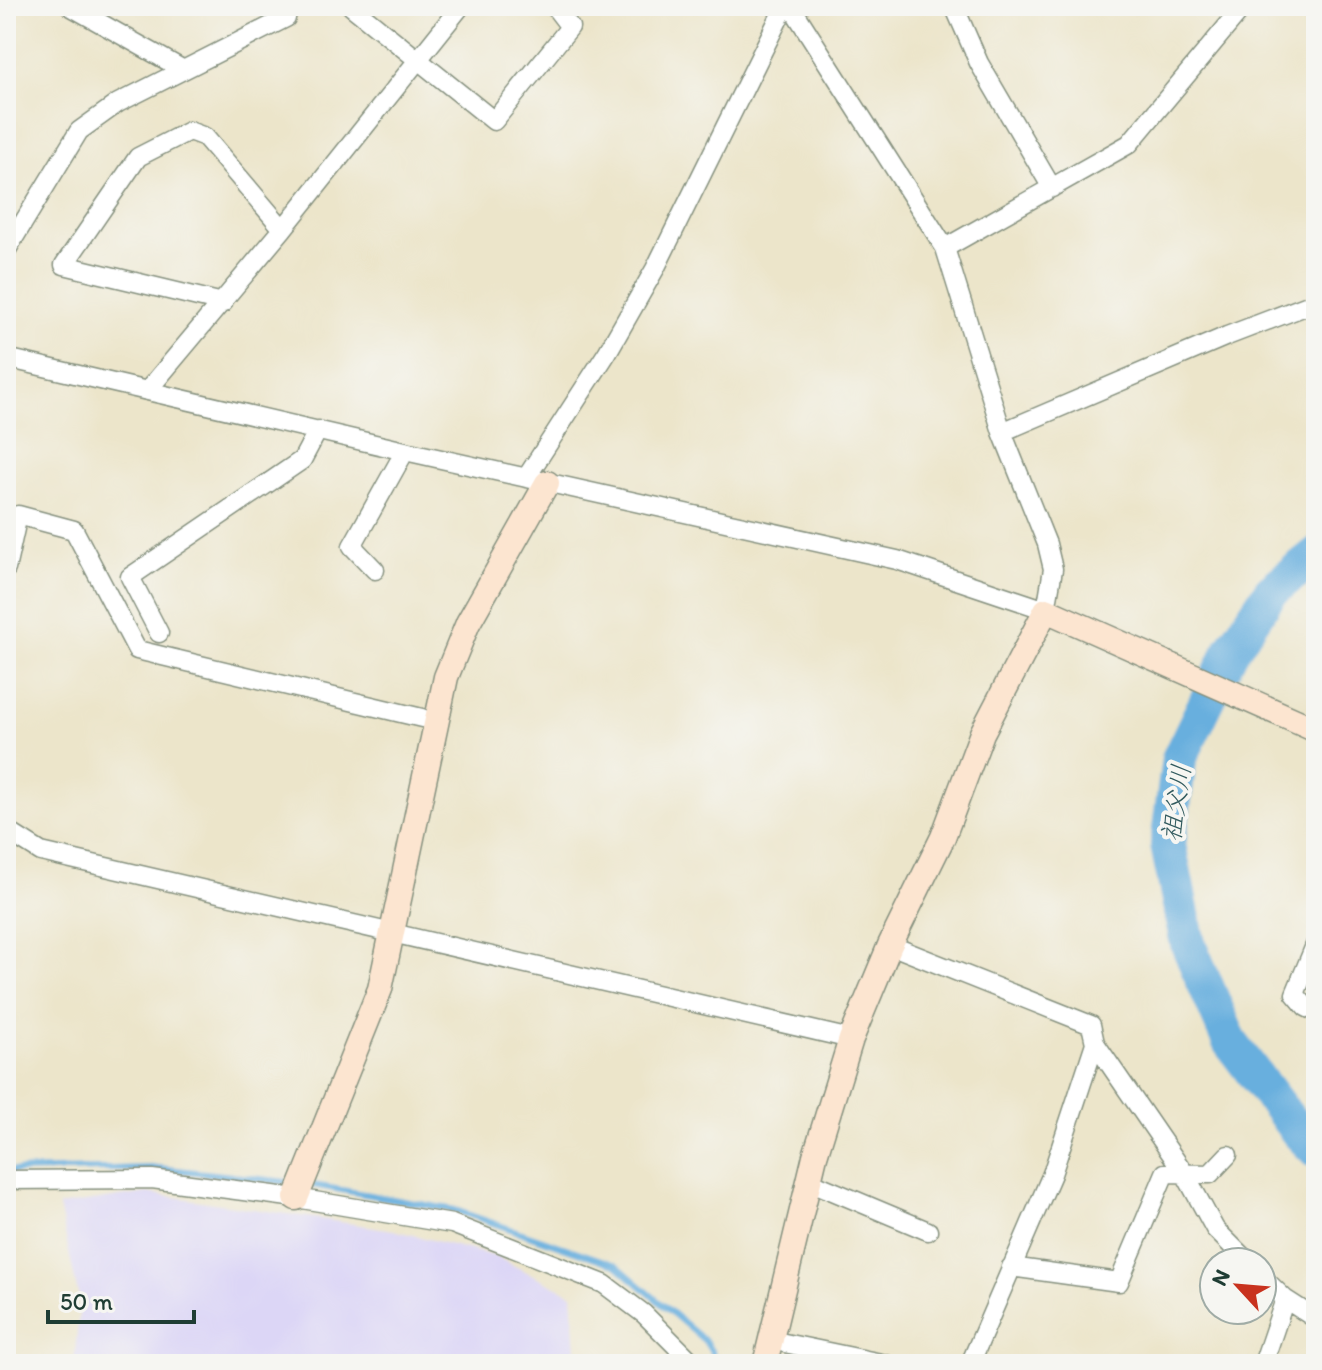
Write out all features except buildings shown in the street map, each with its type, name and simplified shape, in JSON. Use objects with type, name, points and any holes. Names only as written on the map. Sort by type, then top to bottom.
[{"type":"street","points":[[70,6],[182,69]]},
{"type":"street","points":[[6,251],[79,131],[118,103],[286,18],[288,6]]},
{"type":"street","points":[[351,6],[494,121],[570,27],[554,6]]},
{"type":"street","points":[[148,390],[223,303],[461,6]]},
{"type":"street","points":[[788,6],[945,248],[1002,432],[1047,544],[1053,569],[1046,610],[982,733],[943,837],[890,945],[851,1039],[809,1181],[766,1358],[886,1364]]},
{"type":"street","points":[[296,1198],[380,989],[446,677],[468,623],[536,480],[655,269],[788,6]]},
{"type":"street","points":[[954,6],[979,63],[1052,188]]},
{"type":"street","points":[[945,248],[1129,144],[1244,6]]},
{"type":"street","points":[[223,303],[64,265],[138,157],[189,131],[205,137],[283,229]]},
{"type":"street","points":[[1002,432],[1227,336],[1316,302]]},
{"type":"street","points":[[6,358],[405,451],[897,560],[1046,610],[1316,730]]},
{"type":"street","points":[[159,633],[130,577],[302,460],[318,430]]},
{"type":"street","points":[[375,570],[352,546],[405,451]]},
{"type":"street","points":[[6,569],[18,515],[74,530],[137,650],[422,718]]},
{"type":"street","points":[[6,830],[41,852],[851,1039]]},
{"type":"street","points":[[1316,943],[1295,994],[1306,1007],[1316,1012]]},
{"type":"street","points":[[890,945],[1091,1025],[1095,1043],[1185,1174],[1215,1229],[1232,1246]]},
{"type":"street","points":[[970,1364],[1052,1174],[1095,1043]]},
{"type":"street","points":[[1011,1267],[1119,1282],[1165,1173],[1210,1174],[1228,1155]]},
{"type":"street","points":[[6,1180],[152,1179],[296,1198],[452,1224],[604,1284],[644,1314],[694,1364]]},
{"type":"street","points":[[809,1181],[928,1231]]},
{"type":"street","points":[[1278,1292],[1316,1319]]},
{"type":"street","points":[[1263,1364],[1285,1299]]},
{"type":"shaded area","points":[[147,1193],[393,1230],[494,1256],[572,1294],[577,1364],[74,1364],[80,1303],[59,1206]]},
{"type":"waterway","name":"祖父川","points":[[1316,555],[1271,591],[1231,651],[1179,759],[1168,845],[1188,944],[1230,1042],[1299,1133],[1316,1150]]},
{"type":"waterway","points":[[6,1171],[159,1168],[296,1183]]},
{"type":"waterway","points":[[307,1184],[455,1210],[616,1265],[705,1341],[719,1364]]}]
